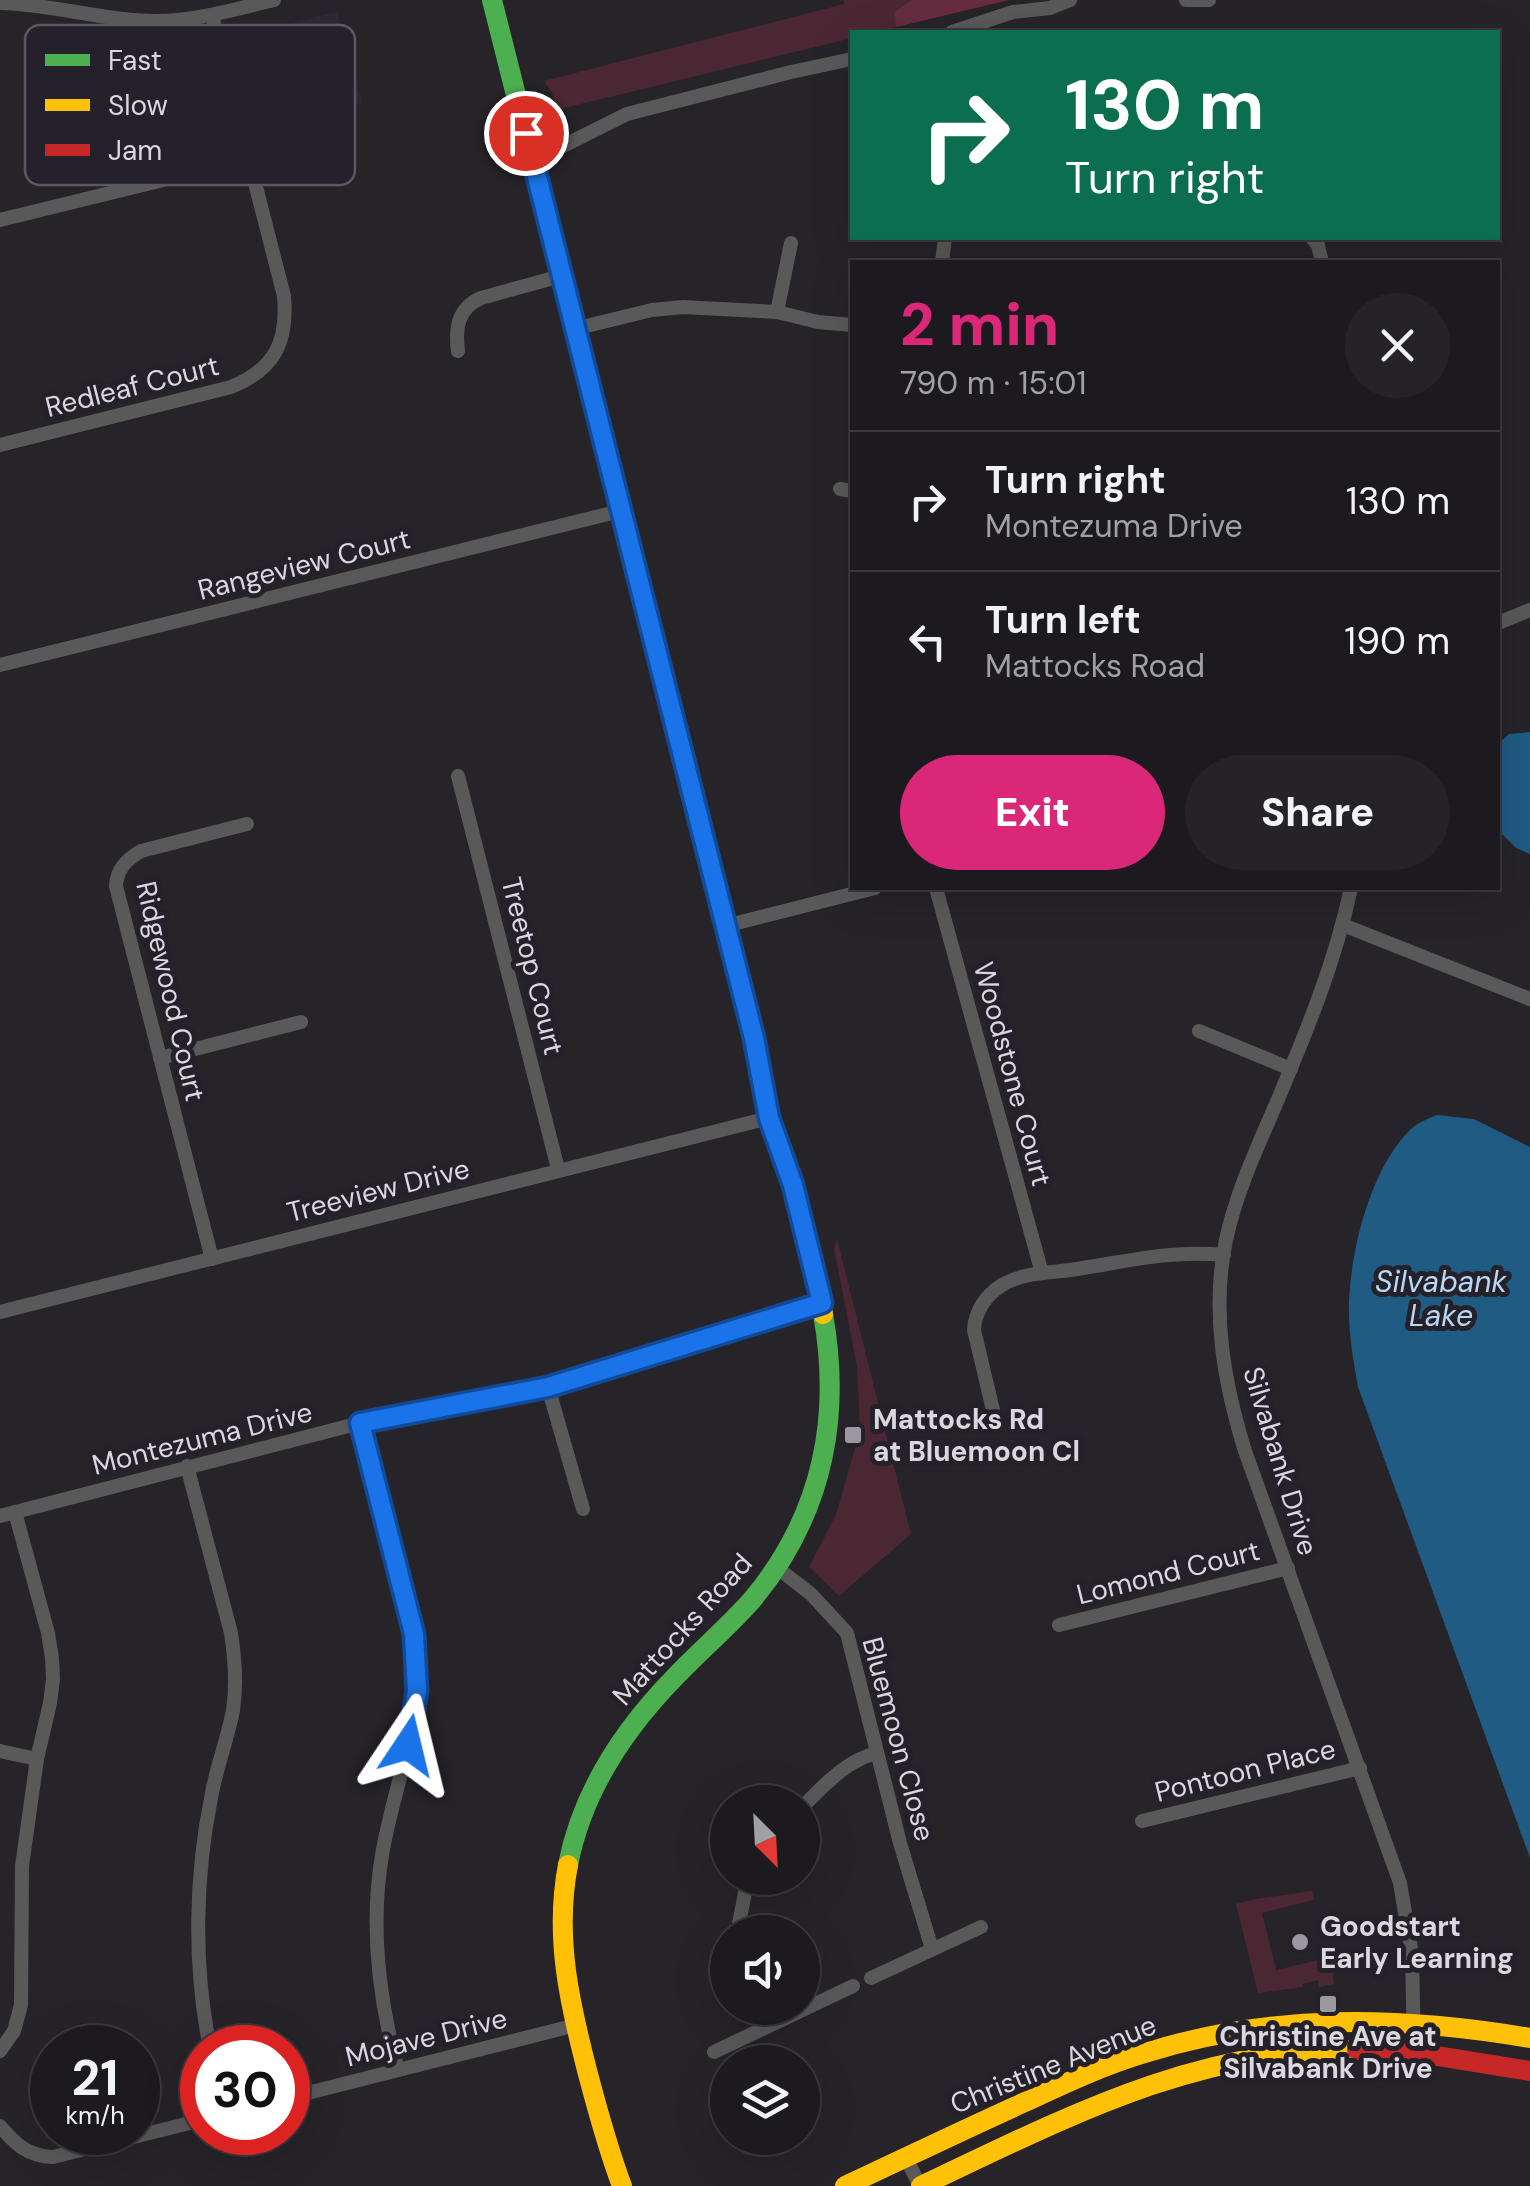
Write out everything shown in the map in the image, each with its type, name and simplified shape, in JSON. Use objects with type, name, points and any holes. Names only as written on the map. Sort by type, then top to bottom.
[{"type":"street","points":[[0,3],[160,21],[274,0]]},
{"type":"street","name":"Mattocks Road","points":[[492,0],[754,1038],[769,1118],[793,1185],[830,1347],[832,1389],[825,1453],[805,1514],[759,1592],[635,1719],[616,1746],[585,1807],[567,1868],[562,1932],[564,1969],[601,2122],[622,2186]]},
{"type":"street","points":[[958,30],[1013,12],[1050,8],[1070,0]]},
{"type":"street","points":[[1186,0],[1209,0]]},
{"type":"street","name":"Redleaf Court","points":[[212,14],[215,25]]},
{"type":"street","points":[[532,156],[565,146],[628,114],[850,59]]},
{"type":"street","points":[[0,220],[143,185]]},
{"type":"street","name":"Redleaf Court","points":[[0,446],[230,387],[259,372],[271,360],[284,332],[284,296],[256,185]]},
{"type":"street","points":[[777,312],[791,243]]},
{"type":"street","points":[[458,351],[457,327],[469,304],[561,276]]},
{"type":"street","points":[[574,329],[668,308],[700,307],[777,312],[850,325]]},
{"type":"street","name":"Rangeview Court","points":[[0,665],[620,511]]},
{"type":"street","points":[[1500,622],[1530,610]]},
{"type":"street","name":"Treetop Court","points":[[458,776],[558,1169]]},
{"type":"street","name":"Ridgewood Court","points":[[212,1258],[116,878],[128,859],[141,852],[247,824]]},
{"type":"street","points":[[725,926],[867,890]]},
{"type":"street","name":"Woodstone Court","points":[[937,890],[1042,1274]]},
{"type":"street","name":"Silvabank Drive","points":[[1351,890],[1318,1002],[1239,1195],[1226,1240],[1220,1334],[1226,1380],[1246,1450],[1400,1883],[1410,1932],[1414,2052]]},
{"type":"street","points":[[1343,925],[1530,999]]},
{"type":"street","points":[[160,1058],[301,1022]]},
{"type":"street","points":[[1199,1031],[1290,1069]]},
{"type":"street","name":"Treeview Drive","points":[[0,1312],[769,1118]]},
{"type":"street","points":[[993,1410],[975,1320],[981,1306],[998,1287],[1042,1274],[1164,1254],[1224,1255]]},
{"type":"street","name":"Montezuma Drive","points":[[8,1514],[360,1423],[548,1387],[822,1303]]},
{"type":"street","points":[[548,1387],[583,1509]]},
{"type":"street","points":[[360,1423],[414,1634],[417,1662],[413,1720],[387,1828],[378,1888],[378,1955],[398,2070]]},
{"type":"street","points":[[187,1466],[236,1661],[232,1712],[212,1793],[202,1862],[199,1939],[205,2025]]},
{"type":"street","points":[[0,2051],[14,2031],[21,2005],[22,1866],[37,1759],[50,1702],[52,1658],[8,1514]]},
{"type":"street","name":"Bluemoon Close","points":[[776,1568],[811,1594],[847,1634],[918,1910],[932,1950]]},
{"type":"street","name":"Lomond Court","points":[[1059,1624],[1288,1568]]},
{"type":"street","points":[[0,1751],[37,1759]]},
{"type":"street","points":[[820,1790],[845,1766],[876,1753]]},
{"type":"street","name":"Pontoon Place","points":[[1142,1821],[1360,1768]]},
{"type":"street","points":[[871,1978],[980,1927]]},
{"type":"street","points":[[820,2001],[853,1986]]},
{"type":"street","name":"Christine Avenue","points":[[846,2186],[1073,2080],[1157,2048],[1234,2030],[1294,2021],[1414,2021],[1530,2038]]},
{"type":"street","name":"Mojave Drive","points":[[310,2092],[576,2025]]},
{"type":"street","points":[[728,2045],[768,2025]]},
{"type":"street","name":"Christine Avenue","points":[[921,2186],[1086,2109],[1172,2078],[1247,2060],[1345,2051],[1414,2052],[1530,2071]]},
{"type":"street","points":[[1073,2080],[1086,2109]]},
{"type":"street","points":[[0,2126],[27,2152],[53,2157],[180,2125]]},
{"type":"street","points":[[906,2158],[921,2186]]},
{"type":"shaded area","points":[[844,0],[1009,0],[883,30],[850,30],[850,38],[556,110],[544,81],[844,4]]},
{"type":"shaded area","points":[[912,0],[1009,0],[896,27],[895,12]]},
{"type":"shaded area","points":[[337,12],[341,25],[285,25]]},
{"type":"shaded area","points":[[355,78],[362,103],[355,105]]},
{"type":"shaded area","points":[[837,1239],[911,1534],[839,1596],[809,1567],[836,1515],[860,1430],[857,1366],[834,1249]]},
{"type":"shaded area","points":[[1312,1891],[1314,1900],[1262,1913],[1276,1970],[1331,1957],[1334,1984],[1319,1987],[1318,1980],[1302,1984],[1303,1987],[1258,1993],[1236,1904]]},
{"type":"water","points":[[1530,732],[1530,854],[1516,848],[1500,832],[1500,742],[1509,734]]},
{"type":"water","name":"Silvabank Lake","points":[[1437,1115],[1474,1119],[1530,1147],[1530,1858],[1358,1387],[1351,1345],[1349,1302],[1354,1258],[1374,1187],[1396,1146],[1410,1130]]},
{"type":"traffic: fast","points":[[492,0],[673,717]]},
{"type":"traffic: fast","points":[[568,1865],[583,1812],[623,1740],[657,1696],[752,1600],[795,1535],[821,1465],[827,1429],[830,1392],[823,1314]]},
{"type":"traffic: slow","points":[[673,717],[754,1038],[770,1120],[795,1194],[823,1314]]},
{"type":"traffic: slow","points":[[568,1865],[563,1945],[570,1997],[622,2186]]},
{"type":"traffic: slow","points":[[845,2186],[1084,2075],[1193,2040],[1240,2031],[1336,2022],[1433,2025],[1530,2038]]},
{"type":"traffic: slow","points":[[921,2186],[1078,2113],[1186,2074],[1298,2052],[1357,2050]]},
{"type":"traffic: jam","points":[[1357,2050],[1431,2055],[1530,2071]]},
{"type":"place","name":"Mattocks Rd at Bluemoon Cl","points":[[853,1435]]},
{"type":"place","name":"Goodstart Early Learning","points":[[1300,1942]]},
{"type":"place","name":"Christine Ave at Silvabank Drive","points":[[1328,2004]]},
{"type":"route","points":[[408,1745],[417,1691],[414,1634],[360,1423],[548,1387],[822,1303],[793,1185],[769,1118],[754,1038],[526,133]]}]
